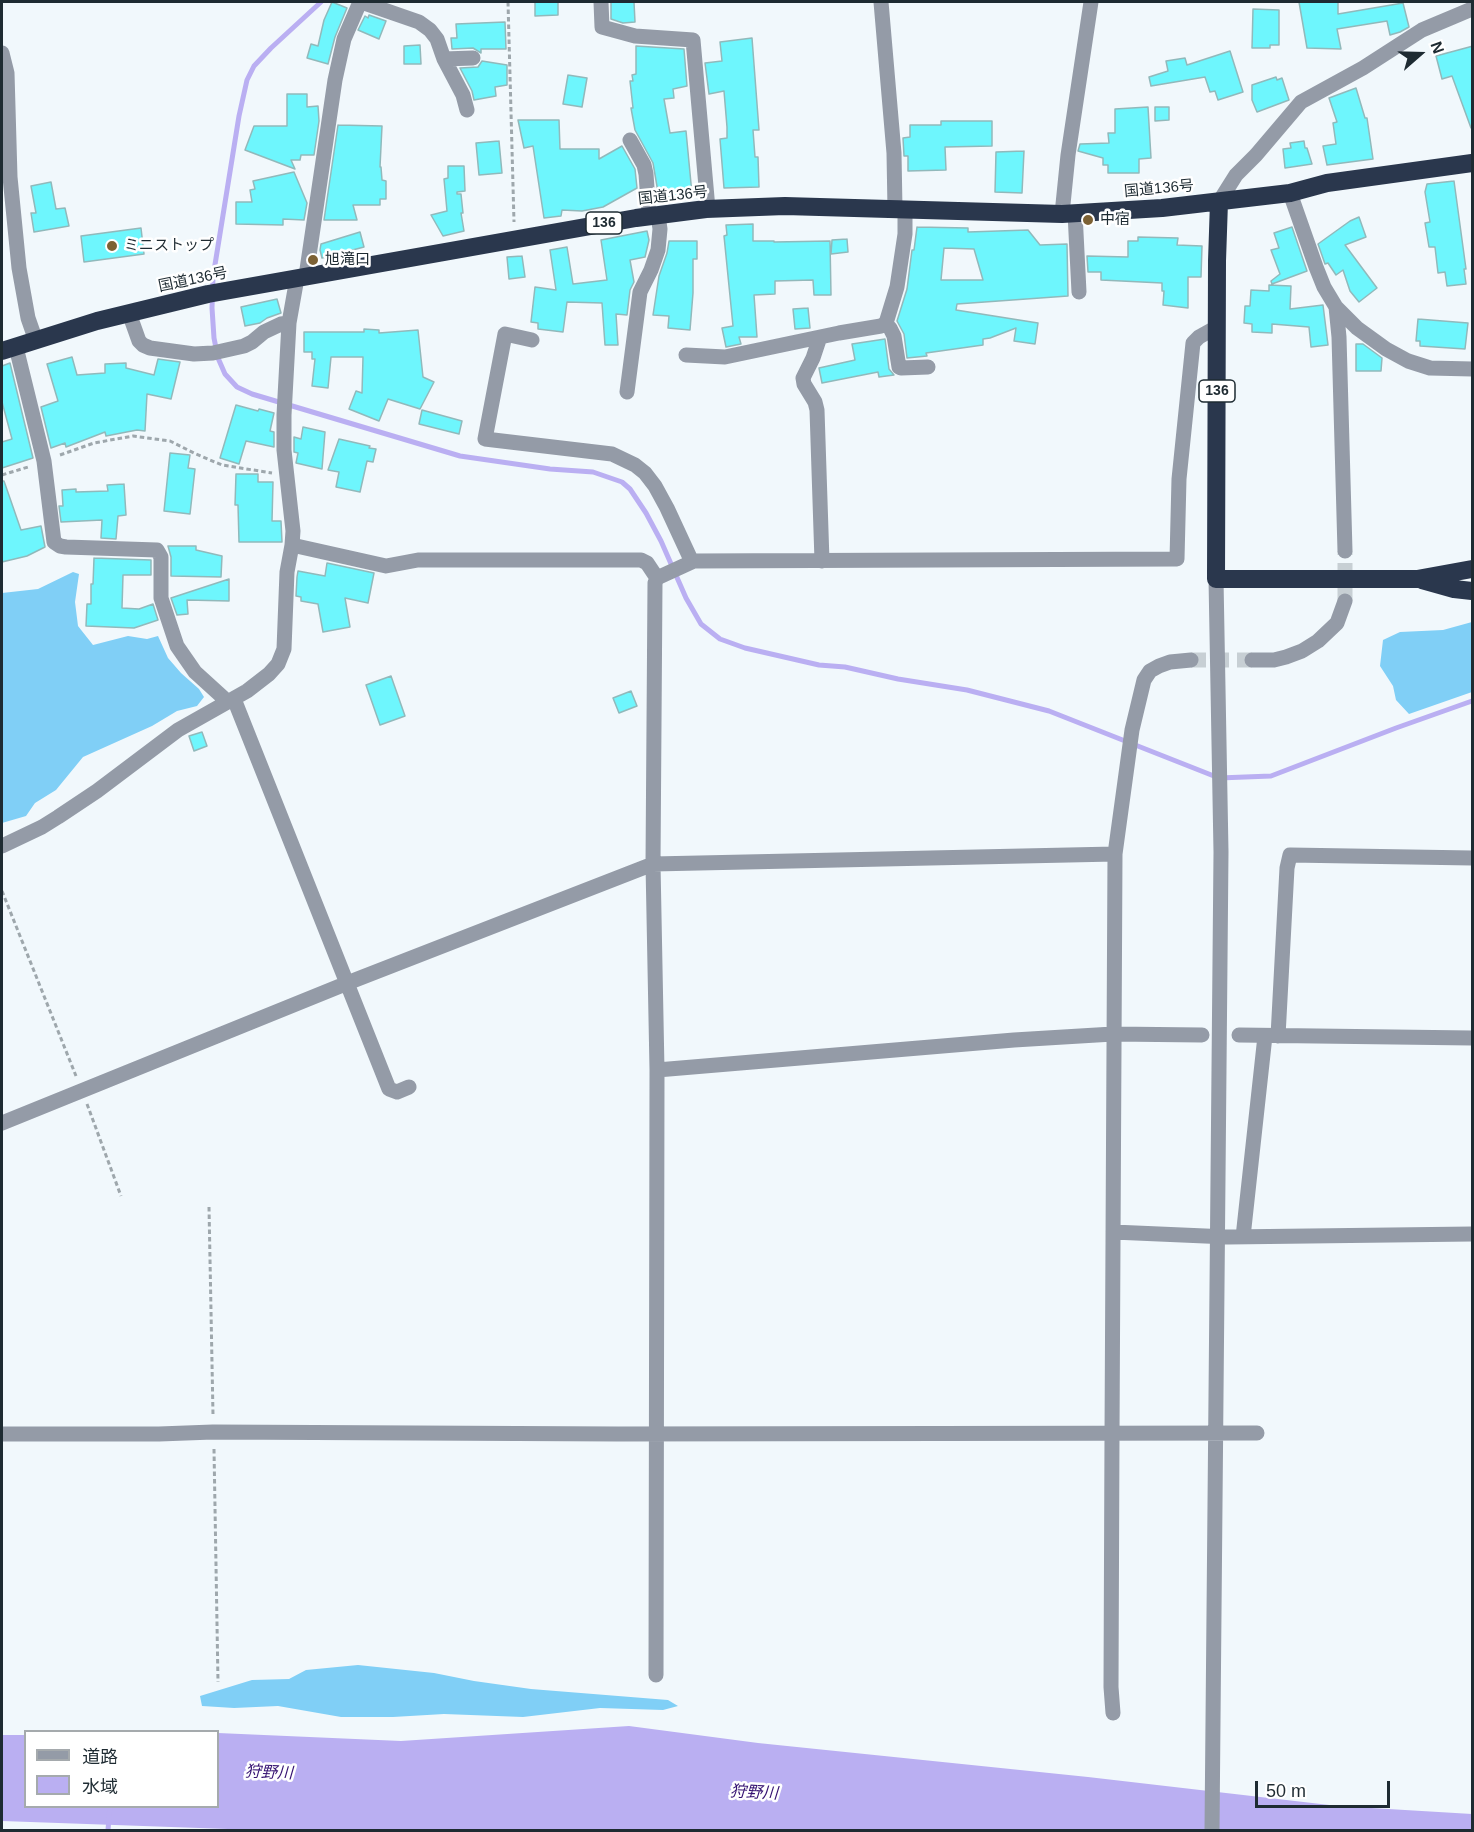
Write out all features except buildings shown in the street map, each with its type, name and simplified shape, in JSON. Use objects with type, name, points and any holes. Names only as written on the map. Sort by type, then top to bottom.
[{"type":"highway","name":"国道136号","points":[[9,349],[129,312],[208,294],[515,239],[708,209],[786,206],[1068,213],[1162,208],[1290,192],[1327,183],[1473,163]]},
{"type":"highway","name":"136","points":[[1216,579],[1219,202]]},
{"type":"highway","points":[[1216,579],[1417,579],[1473,569]]},
{"type":"highway","points":[[1417,579],[1454,589],[1473,591]]},
{"type":"street","points":[[2,846],[58,817],[97,791],[178,730],[231,700],[268,674],[278,664],[284,649],[286,572],[293,531],[284,450],[289,323],[302,277],[344,39],[361,2],[419,22],[430,30],[437,39],[444,59],[463,95],[467,110]]},
{"type":"street","points":[[601,2],[602,27],[635,36],[693,40],[708,209]]},
{"type":"street","points":[[686,355],[725,357],[885,324],[897,287],[905,234],[894,153],[881,2]]},
{"type":"street","points":[[1079,292],[1068,213],[1068,155],[1091,2]]},
{"type":"street","points":[[1219,202],[1236,175],[1301,102],[1363,68],[1422,30],[1473,9]]},
{"type":"street","points":[[2,53],[8,73],[6,177],[28,318],[36,340]]},
{"type":"street","points":[[444,59],[473,58]]},
{"type":"street","points":[[627,392],[639,292],[651,270],[658,250],[660,229],[654,216],[644,165],[630,140]]},
{"type":"street","points":[[1290,192],[1324,287],[1336,306],[1357,328],[1386,349],[1408,361],[1430,368],[1473,369]]},
{"type":"street","points":[[1336,306],[1345,551]]},
{"type":"street","points":[[129,312],[143,345],[194,354],[213,353],[244,346],[264,332],[289,323]]},
{"type":"street","points":[[885,324],[894,336],[899,367],[901,369],[928,367]]},
{"type":"street","points":[[656,1675],[657,1070],[653,864],[655,583],[658,577],[691,563],[1177,559],[1179,480],[1193,343],[1217,327]]},
{"type":"street","points":[[532,340],[506,334],[485,439],[612,454],[635,465],[655,486],[691,563]]},
{"type":"street","points":[[820,337],[803,378],[817,410],[822,561]]},
{"type":"street","points":[[9,349],[44,461],[54,542],[66,547],[157,550],[162,557],[161,598],[177,646],[195,672],[231,700],[348,983],[389,1089],[397,1092],[409,1087]]},
{"type":"street","points":[[292,545],[386,566],[418,560],[641,560],[647,563],[658,577]]},
{"type":"street","points":[[1212,1830],[1221,1432],[1218,1236],[1221,852],[1216,579]]},
{"type":"street","points":[[1252,660],[1274,660],[1286,657],[1317,641],[1337,623],[1345,600]]},
{"type":"street","points":[[1113,1713],[1111,1687],[1115,854],[1132,730],[1144,680],[1150,671],[1159,666],[1170,662],[1191,660]]},
{"type":"street","points":[[2,1123],[348,983],[653,864],[1115,854]]},
{"type":"street","points":[[1243,1237],[1271,1036],[1290,855],[1473,858]]},
{"type":"street","points":[[657,1070],[1014,1040],[1113,1034],[1202,1035]]},
{"type":"street","points":[[1239,1035],[1473,1038]]},
{"type":"street","points":[[1113,1232],[1243,1237],[1473,1234]]},
{"type":"street","points":[[2,1434],[213,1432],[1257,1433]]},
{"type":"path","points":[[508,2],[515,239]]},
{"type":"path","points":[[2,476],[94,443],[133,436],[170,441],[222,465],[287,474]]},
{"type":"path","points":[[2,891],[82,1090],[121,1196]]},
{"type":"shaded area","points":[[73,572],[79,574],[75,602],[78,626],[93,645],[128,636],[147,639],[158,636],[168,658],[204,697],[197,706],[177,711],[152,726],[83,757],[56,790],[35,803],[26,816],[2,823],[2,593],[38,589]]},
{"type":"shaded area","points":[[1472,622],[1472,692],[1409,714],[1396,700],[1393,686],[1380,666],[1383,640],[1400,632],[1443,630]]},
{"type":"shaded area","points":[[358,1665],[434,1673],[531,1689],[668,1700],[678,1706],[663,1710],[600,1708],[523,1717],[444,1714],[341,1717],[278,1706],[234,1708],[202,1706],[200,1696],[252,1680],[289,1679],[306,1670]]},
{"type":"water","name":"狩野川","points":[[629,1726],[758,1743],[1088,1777],[1338,1806],[1472,1814],[1472,1830],[256,1830],[2,1821],[2,1735],[24,1735],[24,1808],[219,1808],[219,1733],[401,1741]]},
{"type":"waterway","points":[[321,2],[254,66],[247,80],[239,116],[213,277],[212,308],[218,358],[225,374],[237,387],[252,394],[460,456],[550,469],[593,472],[622,482],[630,489],[646,513],[686,598],[701,624],[720,639],[745,648],[819,665],[845,667],[898,679],[967,690],[1049,711],[1219,778],[1271,776],[1472,701]]},
{"type":"waterway","points":[[108,1830],[110,1808]]},
{"type":"tunnel","points":[[1345,551],[1345,601]]},
{"type":"tunnel","points":[[1191,660],[1252,660]]},
{"type":"place","name":"中宿","points":[[1088,220]]},
{"type":"place","name":"ミニストップ","points":[[112,246]]},
{"type":"place","name":"旭滝口","points":[[313,260]]}]
